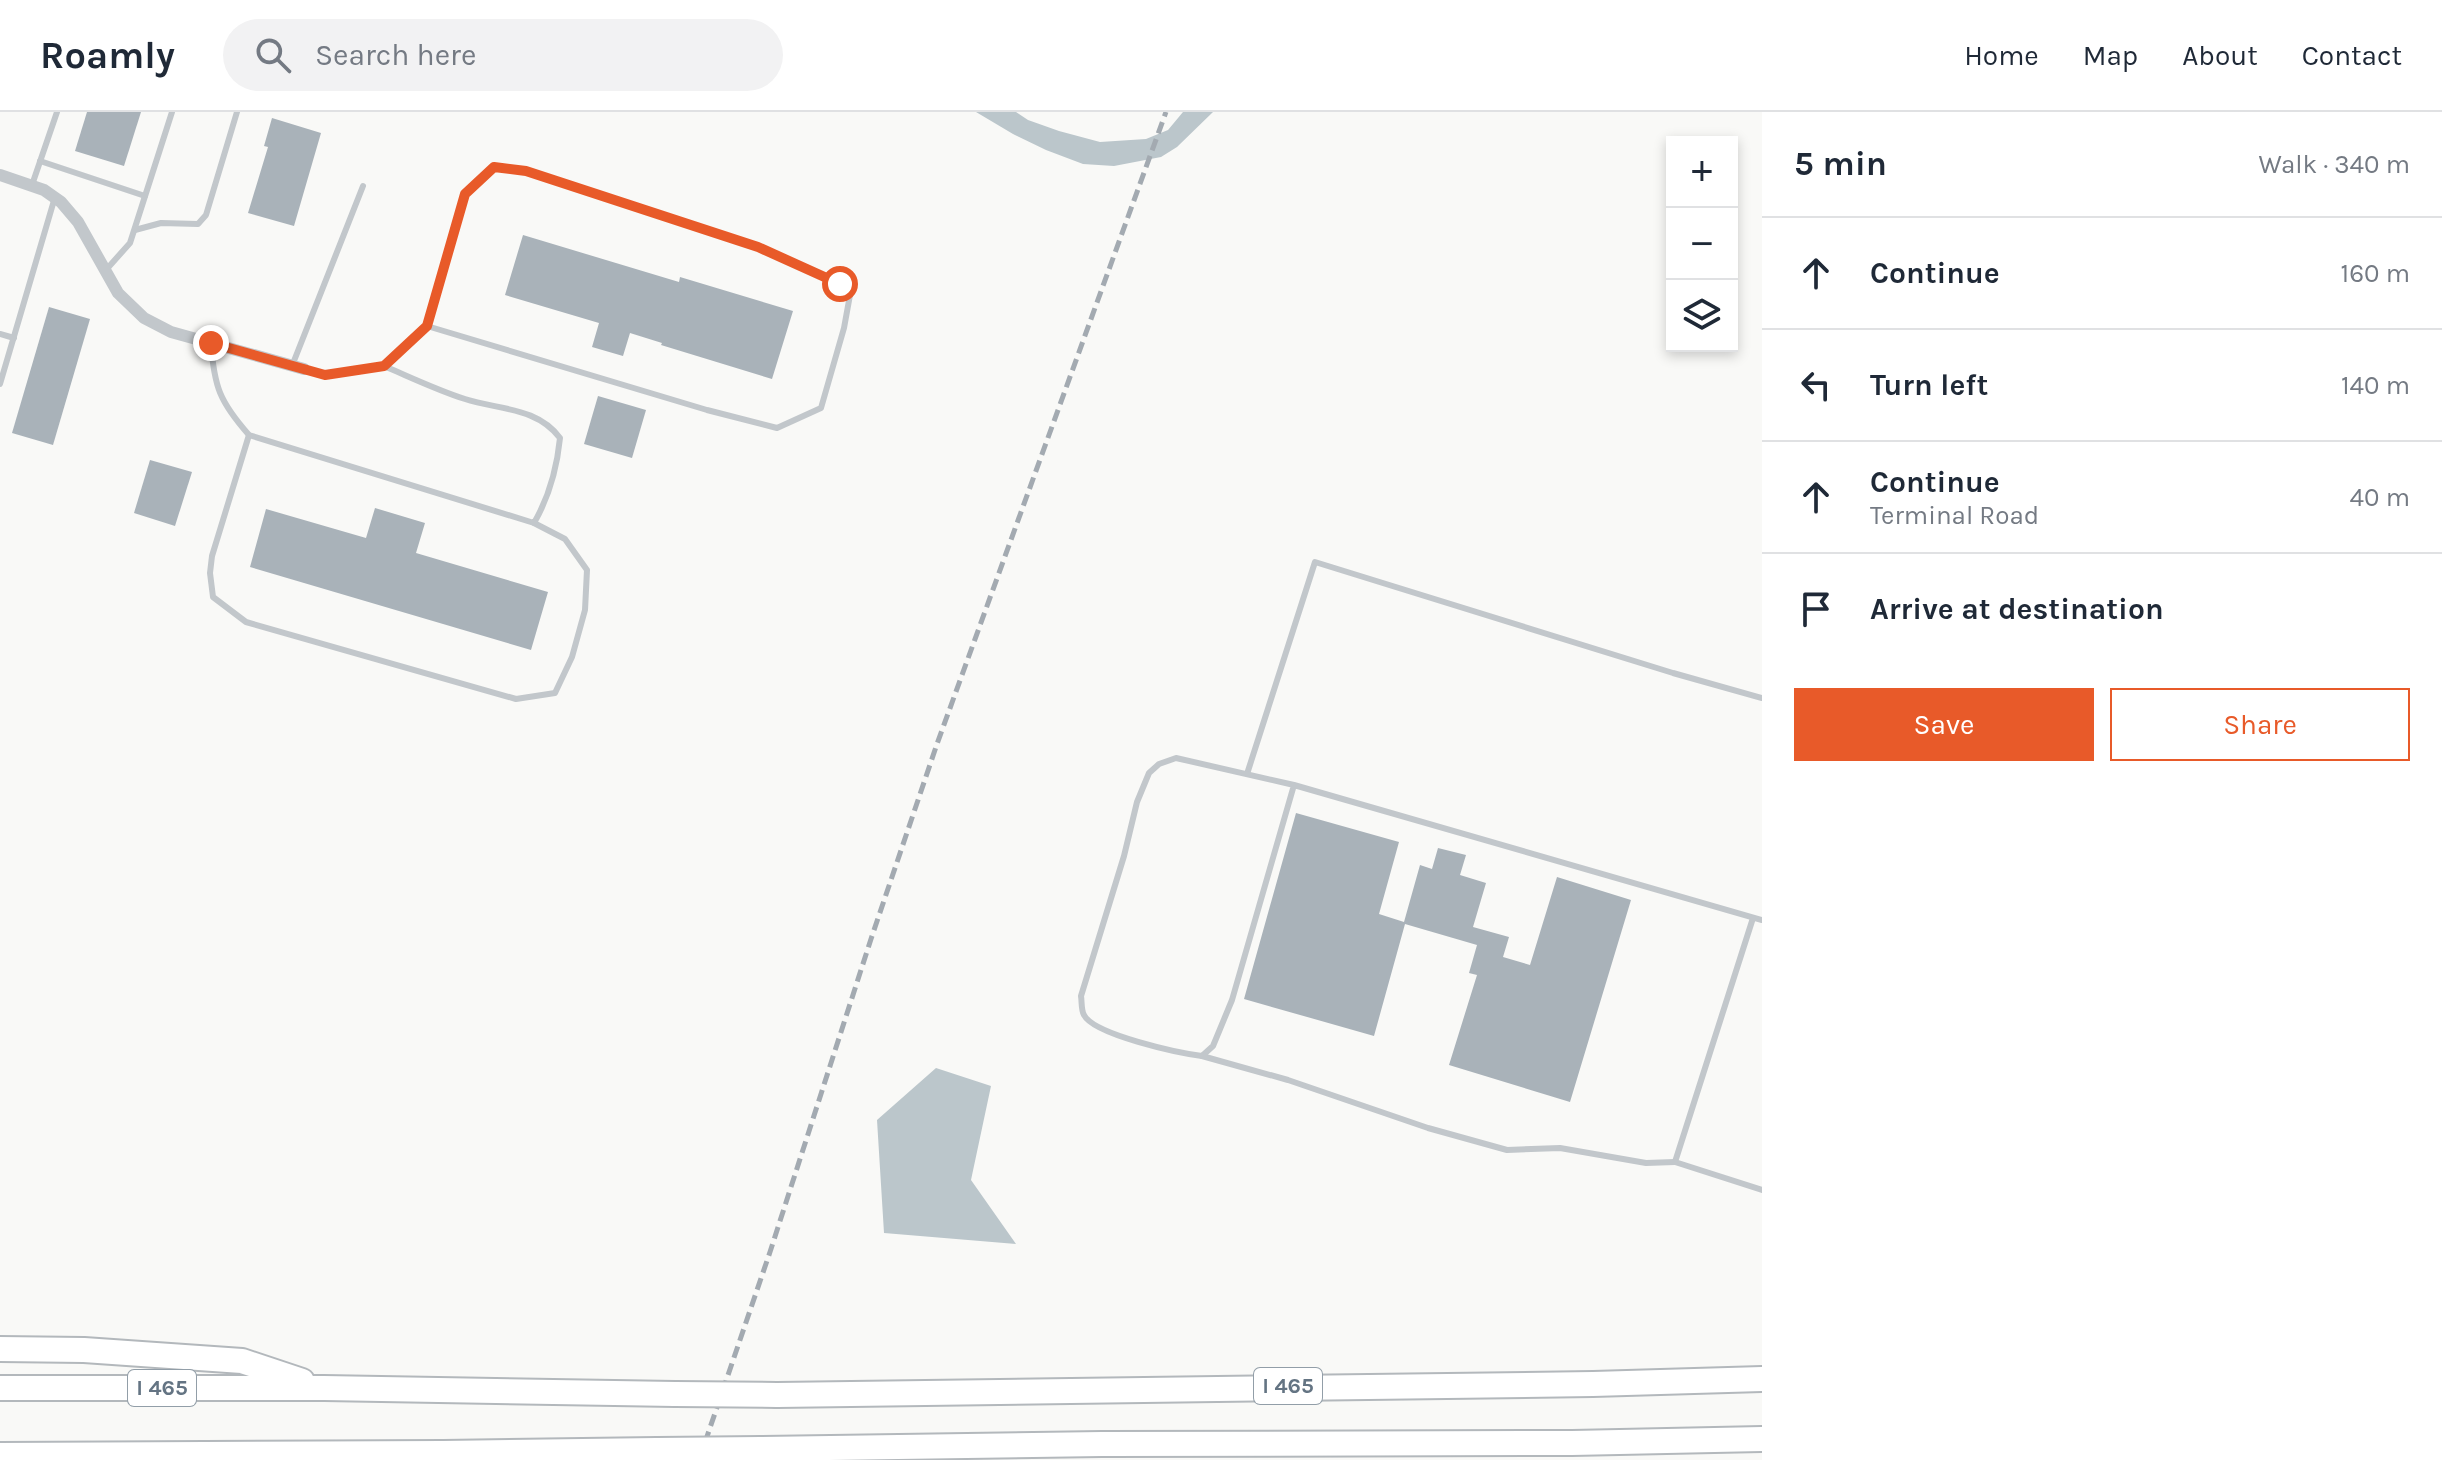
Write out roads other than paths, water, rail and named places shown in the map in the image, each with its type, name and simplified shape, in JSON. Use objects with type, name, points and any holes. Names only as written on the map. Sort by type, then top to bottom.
[{"type":"highway","points":[[0,1349],[84,1350],[242,1361],[324,1388]]},
{"type":"highway","name":"I 465","points":[[0,1388],[324,1388],[777,1395],[1758,1379]]},
{"type":"highway","points":[[0,1455],[427,1454],[1102,1444],[1572,1443],[1762,1439]]},
{"type":"street","points":[[0,175],[32,185],[55,197],[78,222],[118,293],[144,318],[171,332],[298,368]]},
{"type":"lane","points":[[32,185],[57,112]]},
{"type":"lane","points":[[105,271],[130,243],[172,112]]},
{"type":"lane","points":[[135,230],[161,223],[198,224],[206,215],[237,112]]},
{"type":"lane","points":[[40,161],[145,196]]},
{"type":"lane","points":[[384,366],[427,326],[465,194],[494,167],[526,171],[758,247],[840,284],[850,295],[821,408],[777,428],[427,326]]},
{"type":"lane","points":[[363,186],[298,368],[325,375],[384,366],[465,399],[528,413],[551,426],[560,438],[558,462],[534,523]]},
{"type":"lane","points":[[0,384],[55,197]]},
{"type":"lane","points":[[0,334],[14,338]]},
{"type":"lane","points":[[211,343],[213,375],[227,410],[249,435],[534,523],[565,539],[587,570],[585,610],[572,657],[555,693],[516,699],[246,622],[213,597],[210,573],[212,556],[249,435]]},
{"type":"lane","points":[[1247,774],[1315,562],[1762,698]]},
{"type":"lane","points":[[1762,920],[1294,785],[1176,758],[1159,764],[1149,773],[1137,802],[1124,856],[1081,996],[1083,1014],[1092,1024],[1130,1039],[1288,1080],[1428,1128],[1507,1150],[1560,1148],[1646,1163],[1675,1162],[1762,1190]]},
{"type":"lane","points":[[1202,1056],[1213,1046],[1232,1000],[1294,785]]},
{"type":"lane","points":[[1675,1162],[1753,918]]},
{"type":"railway","points":[[699,1460],[937,744],[1166,112]]}]
